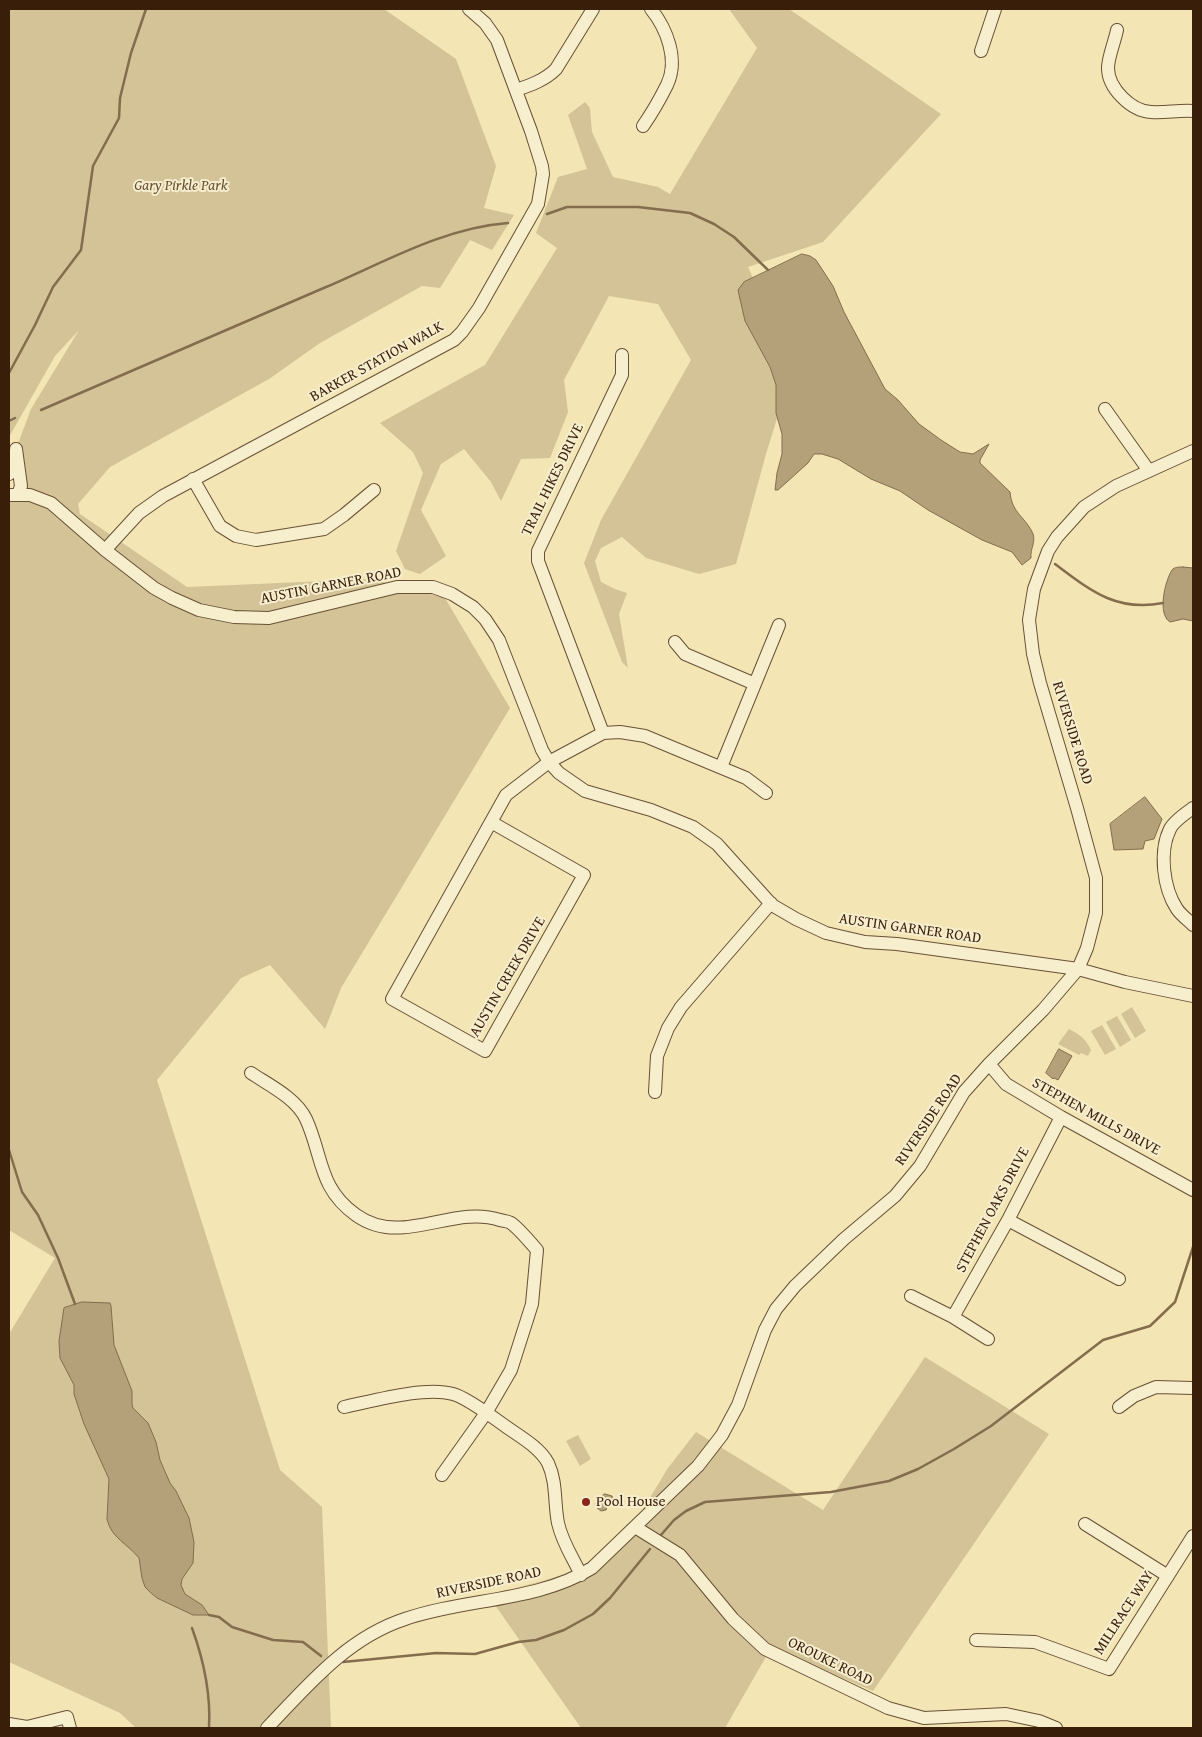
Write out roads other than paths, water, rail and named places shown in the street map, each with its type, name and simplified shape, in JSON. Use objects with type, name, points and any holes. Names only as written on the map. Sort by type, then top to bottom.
[{"type":"street","name":"BARKER STATION WALK","points":[[105,550],[139,513],[163,496],[454,340],[479,308],[538,204],[542,184],[542,166],[497,40],[485,23],[469,9]]},
{"type":"street","points":[[516,90],[534,84],[550,75],[593,9]]},
{"type":"street","points":[[644,126],[668,84],[671,66],[668,39],[661,21],[652,9]]},
{"type":"street","points":[[981,51],[995,9]]},
{"type":"street","points":[[1117,30],[1108,69],[1112,83],[1122,97],[1135,108],[1149,112],[1193,112]]},
{"type":"street","name":"TRAIL HIKES DRIVE","points":[[603,733],[538,561],[538,551],[622,375],[622,355]]},
{"type":"street","points":[[1105,409],[1150,471]]},
{"type":"street","points":[[9,474],[16,449],[21,486],[13,495]]},
{"type":"street","name":"RIVERSIDE ROAD","points":[[267,1728],[320,1671],[374,1632],[406,1619],[448,1608],[542,1590],[581,1575],[592,1568],[698,1466],[722,1435],[738,1405],[765,1330],[776,1308],[844,1239],[894,1196],[920,1166],[964,1092],[1078,969],[1087,948],[1096,913],[1096,878],[1032,654],[1029,608],[1036,581],[1048,551],[1074,516],[1098,496],[1116,486],[1193,451]]},
{"type":"street","points":[[192,479],[220,526],[236,536],[256,540],[324,529],[374,490]]},
{"type":"street","name":"AUSTIN GARNER ROAD","points":[[13,495],[30,495],[51,503],[105,550],[154,588],[199,610],[234,617],[270,618],[397,586],[433,587],[452,594],[485,618],[499,640],[542,750],[549,762],[559,773],[584,791],[651,810],[693,827],[717,844],[770,903],[796,919],[826,933],[865,942],[897,944],[1078,969],[1125,982],[1193,996]]},
{"type":"street","points":[[721,767],[779,625]]},
{"type":"street","points":[[675,642],[685,654],[755,684]]},
{"type":"street","points":[[603,733],[620,732],[645,736],[746,778],[766,793]]},
{"type":"street","name":"AUSTIN CREEK DRIVE","points":[[491,822],[584,875],[485,1051],[392,999],[506,795],[549,762],[603,733]]},
{"type":"street","points":[[1193,808],[1170,828],[1165,847],[1164,865],[1168,890],[1177,909],[1193,925]]},
{"type":"street","points":[[655,1092],[657,1056],[668,1028],[681,1007],[770,903]]},
{"type":"street","name":"STEPHEN MILLS DRIVE","points":[[989,1064],[1006,1084],[1061,1117],[1193,1190]]},
{"type":"street","points":[[251,1073],[282,1093],[305,1118],[322,1171],[336,1197],[357,1216],[381,1227],[407,1228],[457,1218],[488,1216],[511,1223],[538,1250],[532,1304],[511,1370],[486,1413],[442,1475]]},
{"type":"street","name":"STEPHEN OAKS DRIVE","points":[[953,1317],[1008,1220],[1061,1117]]},
{"type":"street","points":[[1008,1220],[1118,1279]]},
{"type":"street","points":[[911,1296],[953,1317],[988,1339]]},
{"type":"street","points":[[1120,1408],[1134,1396],[1156,1387],[1193,1388]]},
{"type":"street","points":[[344,1407],[430,1391],[454,1394],[486,1413],[536,1449],[548,1462],[555,1489],[557,1520],[561,1538],[581,1575]]},
{"type":"street","points":[[1085,1524],[1168,1576]]},
{"type":"street","name":"OROUKE ROAD","points":[[635,1527],[680,1555],[733,1619],[765,1649],[888,1708],[924,1718],[1006,1714],[1039,1721],[1056,1728]]},
{"type":"street","name":"MILLRACE WAY","points":[[976,1640],[1035,1642],[1109,1669],[1193,1536]]},
{"type":"street","points":[[9,1724],[26,1727],[67,1718],[70,1728]]},
{"type":"waterway","points":[[9,373],[53,287],[81,250],[93,166],[119,118],[120,98],[131,53],[146,9]]},
{"type":"waterway","points":[[547,214],[567,207],[638,207],[690,213],[714,224],[734,237],[768,270]]},
{"type":"waterway","points":[[41,410],[437,239],[484,226],[508,223]]},
{"type":"waterway","points":[[9,421],[15,418]]},
{"type":"waterway","points":[[1055,564],[1093,591],[1118,602],[1146,605],[1163,603]]},
{"type":"waterway","points":[[9,1150],[22,1192],[38,1215],[58,1258],[75,1304]]},
{"type":"waterway","points":[[661,1535],[674,1520],[686,1511],[705,1502],[831,1492],[889,1481],[918,1469],[991,1426],[1103,1340],[1150,1326],[1175,1302],[1193,1247]]},
{"type":"waterway","points":[[343,1662],[436,1653],[475,1654],[518,1642],[536,1640],[564,1630],[593,1614],[610,1598],[650,1549]]},
{"type":"waterway","points":[[209,1615],[219,1617],[232,1627],[273,1640],[303,1642],[321,1656]]},
{"type":"waterway","points":[[192,1628],[206,1678],[209,1728]]},
{"type":"place","name":"Pool House","points":[[586,1502]]},
{"type":"park label","name":"Gary Pirkle Park","points":[[181,186]]}]
